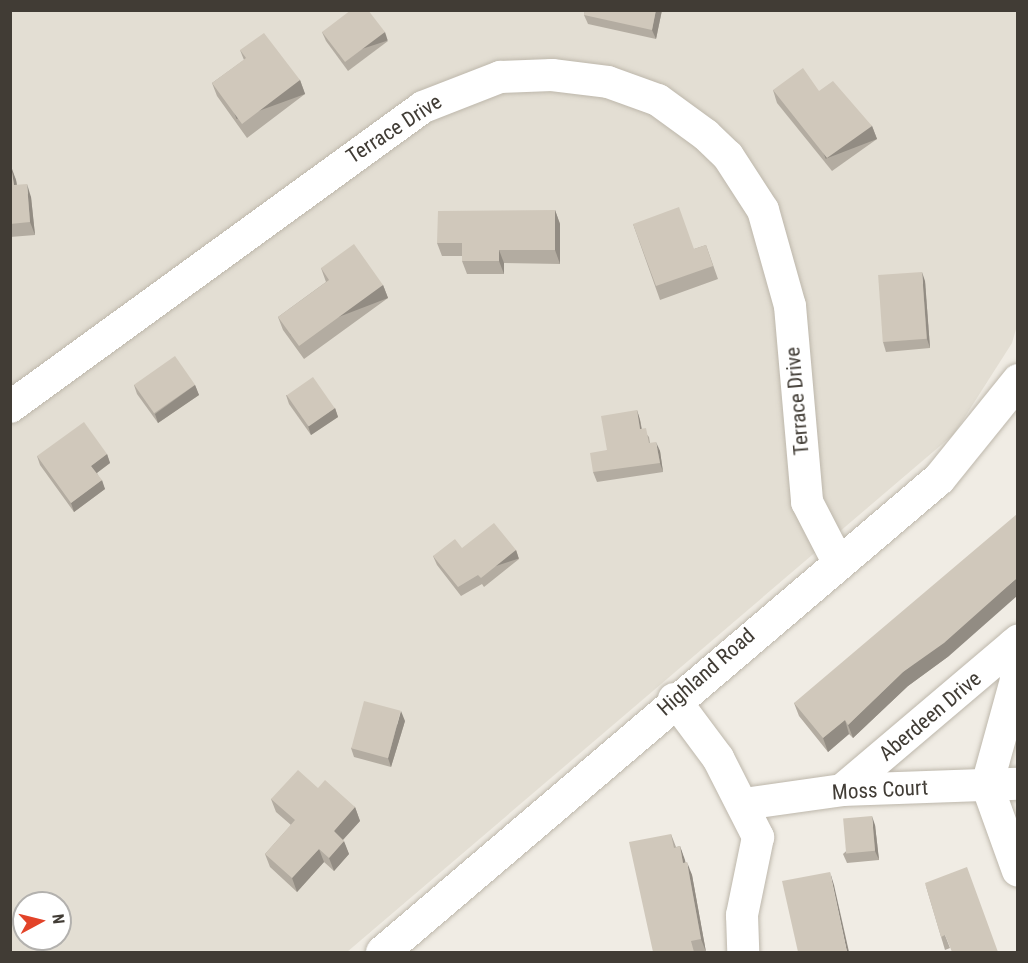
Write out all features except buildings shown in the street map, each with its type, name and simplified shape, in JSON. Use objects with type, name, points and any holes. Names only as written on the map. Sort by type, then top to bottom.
[{"type":"street","name":"Terrace Drive","points":[[10,406],[423,107],[500,77],[552,75],[608,82],[658,100],[706,135],[728,156],[763,210],[790,306],[807,502],[837,560]]},
{"type":"street","name":"Highland Road","points":[[382,952],[837,560],[939,478],[1017,380]]},
{"type":"street","points":[[1015,643],[1016,680],[1002,785],[1017,871]]},
{"type":"street","name":"Aberdeen Drive","points":[[842,790],[1015,643]]},
{"type":"street","points":[[674,699],[744,804],[759,844],[742,915],[743,952]]},
{"type":"street","name":"Moss Court","points":[[744,804],[842,790],[1002,785]]},
{"type":"shaded area","points":[[10,11],[1017,11],[1018,322],[1012,343],[954,434],[347,952],[11,952]]}]
